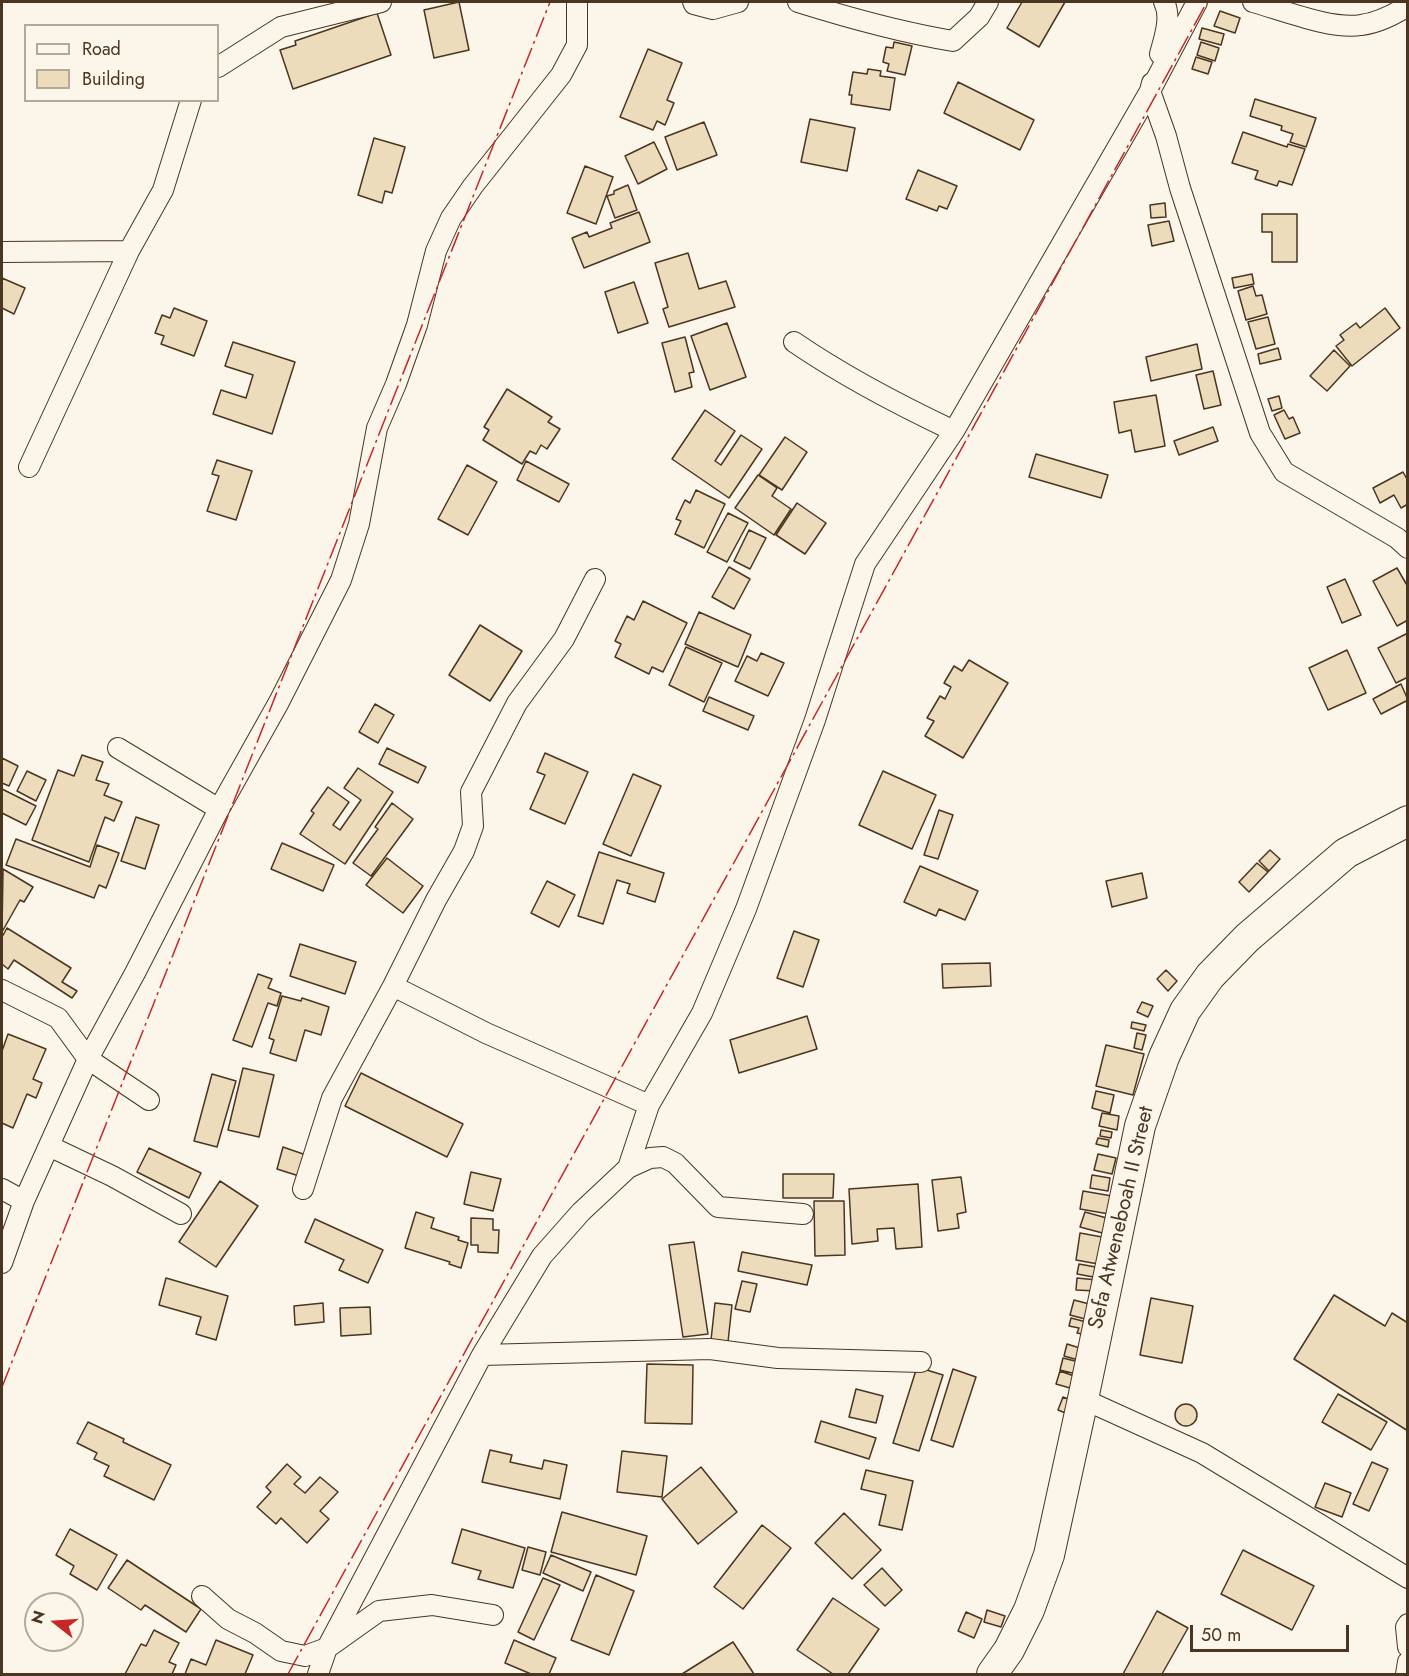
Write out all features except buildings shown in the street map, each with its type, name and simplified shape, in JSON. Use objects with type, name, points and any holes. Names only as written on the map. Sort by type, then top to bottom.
[{"type":"main road","name":"Sefa Atweneboah II Street","points":[[992,1674],[1009,1650],[1029,1610],[1048,1555],[1140,1126],[1164,1057],[1185,1011],[1210,976],[1247,938],[1346,853],[1407,821]]},
{"type":"street","points":[[219,66],[281,27],[381,2]]},
{"type":"street","points":[[2,1263],[24,1201],[88,1059],[219,809],[279,702],[341,580],[359,524],[377,428],[417,325],[436,251],[451,218],[468,194],[561,75],[577,45],[577,2]]},
{"type":"street","points":[[692,2],[713,9],[738,2]]},
{"type":"street","points":[[798,2],[860,22],[908,34],[953,41],[979,17],[988,2]]},
{"type":"street","points":[[1164,2],[1167,6],[1167,30],[1149,91],[1166,136],[1179,188],[1260,433],[1284,472],[1397,538],[1407,548]]},
{"type":"street","points":[[628,1168],[649,1105],[702,1013],[746,909],[815,720],[865,564],[954,430],[1149,91],[1197,2]]},
{"type":"street","points":[[1253,2],[1335,25],[1360,26],[1386,19],[1407,6]]},
{"type":"street","points":[[29,466],[129,251],[163,190],[190,102]]},
{"type":"street","points":[[2,252],[129,251]]},
{"type":"street","points":[[794,342],[823,362],[897,404],[954,430]]},
{"type":"street","points":[[303,1189],[332,1098],[464,851],[473,826],[471,792],[517,704],[564,639],[595,579]]},
{"type":"street","points":[[118,748],[219,809]]},
{"type":"street","points":[[393,986],[486,1033],[649,1105]]},
{"type":"street","points":[[2,990],[58,1018],[88,1059],[149,1100]]},
{"type":"street","points":[[49,1146],[112,1176],[181,1214]]},
{"type":"street","points":[[318,1674],[327,1648],[482,1355],[542,1256],[581,1212],[628,1168],[650,1158],[663,1157],[675,1163],[718,1207],[803,1214]]},
{"type":"street","points":[[2,1189],[24,1201]]},
{"type":"street","points":[[482,1355],[710,1349],[778,1358],[921,1362]]},
{"type":"street","points":[[1083,1399],[1202,1452],[1407,1578]]},
{"type":"street","points":[[202,1596],[228,1619],[255,1633],[281,1651],[305,1656],[327,1648],[379,1611],[432,1605],[494,1615]]},
{"type":"street","points":[[1407,1624],[1407,1647]]},
{"type":"street","points":[[1406,1674],[1407,1662]]},
{"type":"power","points":[[2,1387],[550,2]]},
{"type":"power","points":[[288,1674],[1207,2]]}]
